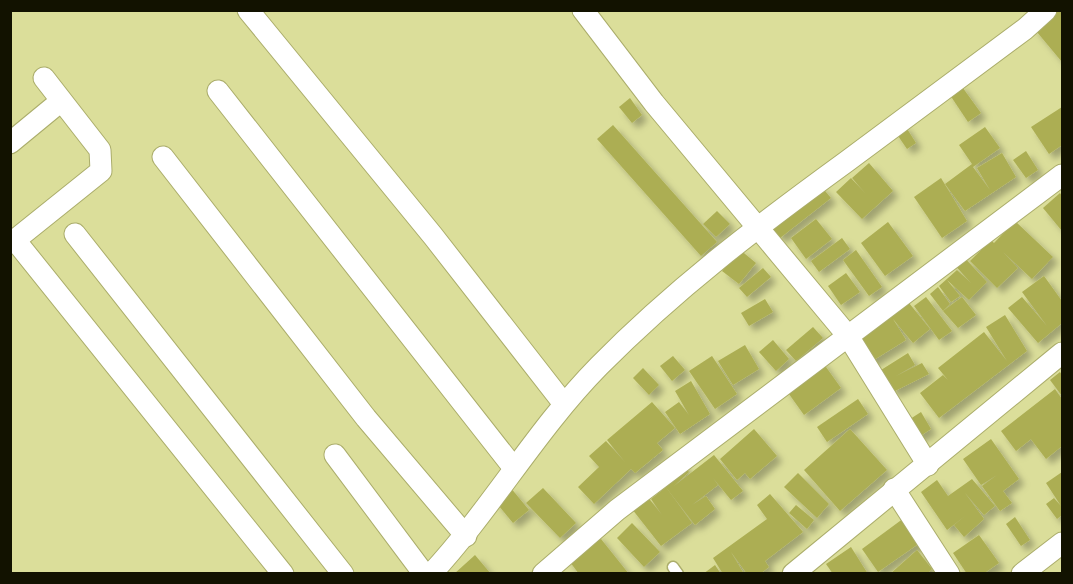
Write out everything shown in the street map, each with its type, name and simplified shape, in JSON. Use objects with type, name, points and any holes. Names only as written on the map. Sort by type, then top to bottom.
[{"type":"street","points":[[248,10],[433,236],[564,404]]},
{"type":"street","points":[[583,10],[654,103],[849,336],[928,465]]},
{"type":"street","points":[[431,573],[466,536],[513,467],[564,404],[641,324],[758,225],[1025,29],[1046,10]]},
{"type":"street","points":[[44,78],[100,150],[100,171],[13,242],[283,573]]},
{"type":"street","points":[[218,91],[513,467]]},
{"type":"street","points":[[10,144],[61,101]]},
{"type":"street","points":[[163,157],[366,418],[466,536]]},
{"type":"street","points":[[543,573],[617,510],[1062,176]]},
{"type":"street","points":[[75,234],[343,573]]},
{"type":"street","points":[[793,573],[894,489],[928,465],[1062,353]]},
{"type":"street","points":[[335,455],[424,573]]},
{"type":"street","points":[[894,489],[949,573]]},
{"type":"street","points":[[1022,573],[1062,543]]},
{"type":"building","points":[[1054,10],[1062,10],[1062,62],[1032,26]]},
{"type":"building","points":[[960,84],[981,113],[968,122],[948,92]]},
{"type":"building","points":[[630,98],[642,115],[632,123],[619,107]]},
{"type":"building","points":[[1062,107],[1062,145],[1049,154],[1031,127]]},
{"type":"building","points":[[904,124],[916,143],[907,149],[894,130]]},
{"type":"building","points":[[613,125],[717,242],[701,256],[597,139]]},
{"type":"building","points":[[985,127],[1000,148],[973,167],[990,190],[977,168],[1002,153],[1016,177],[965,211],[945,184],[972,164],[959,145]]},
{"type":"building","points":[[1026,151],[1038,170],[1026,178],[1013,160]]},
{"type":"building","points":[[869,163],[893,191],[862,219],[836,192],[851,178],[866,194],[852,178]]},
{"type":"building","points":[[941,178],[967,221],[942,238],[914,197]]},
{"type":"building","points":[[820,185],[831,198],[780,238],[770,226]]},
{"type":"building","points":[[1060,193],[1062,196],[1062,231],[1043,208]]},
{"type":"building","points":[[717,211],[730,224],[716,237],[703,224]]},
{"type":"building","points":[[816,219],[832,239],[806,259],[791,238]]},
{"type":"building","points":[[1015,221],[1053,257],[1032,279],[1003,252],[1018,268],[997,288],[970,261],[991,240],[994,243]]},
{"type":"building","points":[[888,222],[913,256],[885,276],[861,243]]},
{"type":"building","points":[[842,238],[850,249],[819,272],[811,261]]},
{"type":"building","points":[[739,249],[756,263],[739,284],[722,271]]},
{"type":"building","points":[[856,250],[882,287],[869,296],[843,260]]},
{"type":"building","points":[[961,254],[987,282],[969,300],[947,280],[960,296],[951,302],[939,286],[957,270],[971,283],[952,262]]},
{"type":"building","points":[[763,268],[771,277],[747,297],[739,288]]},
{"type":"building","points":[[846,273],[860,292],[841,305],[828,286]]},
{"type":"building","points":[[1044,276],[1062,301],[1062,323],[1038,343],[1008,308],[1022,297],[1047,326],[1022,292]]},
{"type":"building","points":[[938,287],[950,304],[943,311],[930,294]]},
{"type":"building","points":[[926,297],[952,331],[939,340],[914,306]]},
{"type":"building","points":[[962,297],[976,315],[958,328],[943,311]]},
{"type":"building","points":[[765,299],[773,312],[749,326],[741,313]]},
{"type":"building","points":[[909,303],[930,329],[913,343],[893,319],[906,340],[869,363],[855,340]]},
{"type":"building","points":[[1005,315],[1027,351],[939,418],[920,393],[943,375],[948,380],[938,368],[984,332],[1007,361],[986,327]]},
{"type":"building","points":[[813,327],[823,338],[796,361],[786,350]]},
{"type":"building","points":[[773,340],[789,359],[776,371],[759,352]]},
{"type":"building","points":[[745,345],[759,369],[733,385],[718,361]]},
{"type":"building","points":[[908,353],[915,365],[896,376],[922,363],[929,374],[893,392],[881,370]]},
{"type":"building","points":[[673,356],[685,370],[672,381],[660,366]]},
{"type":"building","points":[[712,356],[737,394],[715,409],[689,371]]},
{"type":"building","points":[[821,360],[841,388],[804,415],[784,387]]},
{"type":"building","points":[[643,368],[659,385],[649,395],[633,378]]},
{"type":"building","points":[[1060,372],[1062,375],[1062,396],[1050,380]]},
{"type":"building","points":[[691,381],[710,414],[680,434],[665,412],[679,402],[689,415],[675,391]]},
{"type":"building","points":[[1055,389],[1062,399],[1062,446],[1046,459],[1031,439],[1016,451],[1001,431]]},
{"type":"building","points":[[858,399],[868,414],[827,442],[817,427]]},
{"type":"building","points":[[652,402],[675,428],[657,443],[663,450],[635,473],[631,469],[594,504],[578,487],[599,467],[589,456],[606,441],[625,462],[607,440]]},
{"type":"building","points":[[921,412],[931,429],[917,438],[907,421]]},
{"type":"building","points":[[754,429],[777,456],[750,479],[745,473],[737,480],[720,459]]},
{"type":"building","points":[[850,429],[887,470],[840,511],[804,470]]},
{"type":"building","points":[[991,439],[1019,479],[1003,491],[1012,503],[1000,511],[982,486],[997,475],[981,485],[963,459]]},
{"type":"building","points":[[714,455],[743,491],[731,500],[713,478],[718,485],[692,505],[706,496],[715,509],[695,525],[661,481],[682,463],[689,472],[674,486]]},
{"type":"building","points":[[1062,472],[1062,515],[1057,519],[1046,504],[1054,498],[1061,506],[1046,483]]},
{"type":"building","points":[[798,473],[829,504],[817,518],[784,487]]},
{"type":"building","points":[[972,479],[995,506],[984,515],[965,493],[984,519],[964,537],[954,525],[965,516],[947,530],[921,492],[937,480],[948,496]]},
{"type":"building","points":[[510,487],[529,510],[513,523],[494,500]]},
{"type":"building","points":[[666,487],[692,523],[661,546],[632,509],[647,496],[662,515],[651,499]]},
{"type":"building","points":[[543,488],[576,523],[560,538],[526,503]]},
{"type":"building","points":[[770,494],[803,532],[765,561],[769,567],[760,574],[747,574],[731,552],[744,574],[723,574],[713,558],[767,519],[757,505]]},
{"type":"building","points":[[796,505],[814,520],[807,529],[789,513]]},
{"type":"building","points":[[1015,517],[1030,540],[1021,546],[1006,524]]},
{"type":"building","points":[[904,518],[921,542],[878,572],[862,549]]},
{"type":"building","points":[[632,523],[660,552],[644,567],[617,538]]},
{"type":"building","points":[[597,534],[629,574],[579,574],[567,558]]},
{"type":"building","points":[[979,535],[999,563],[983,574],[967,574],[953,553]]},
{"type":"building","points":[[851,547],[868,574],[833,574],[826,564]]},
{"type":"building","points":[[917,550],[932,569],[927,574],[890,574]]},
{"type":"building","points":[[475,555],[491,574],[454,574]]},
{"type":"building","points":[[715,565],[721,574],[703,574]]}]
